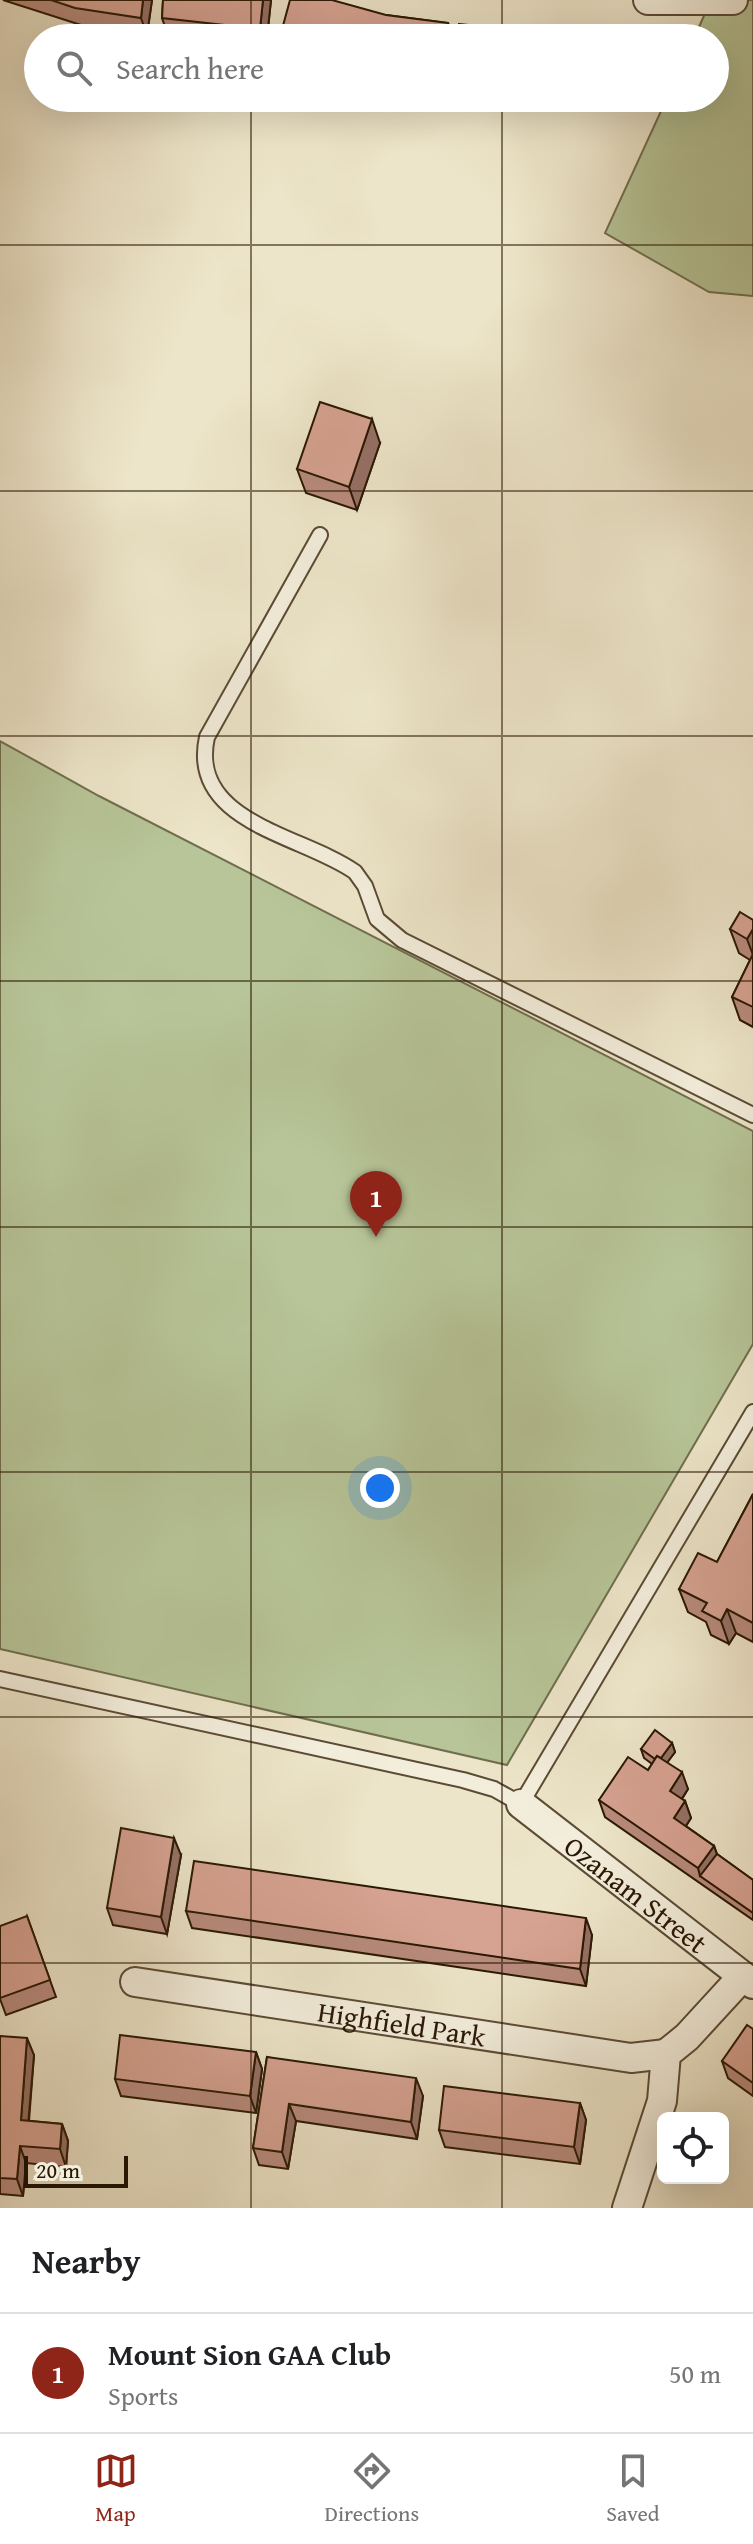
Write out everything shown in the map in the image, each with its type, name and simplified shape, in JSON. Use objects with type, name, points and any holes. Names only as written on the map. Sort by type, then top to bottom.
[{"type":"street","points":[[648,0],[733,0]]},
{"type":"street","name":"Ozanam Street","points":[[521,1804],[747,1980]]},
{"type":"street","points":[[627,2208],[662,2101],[666,2054],[747,1980]]},
{"type":"street","name":"Highfield Park","points":[[135,1982],[631,2058],[666,2054]]},
{"type":"lane","points":[[320,535],[207,737],[205,771],[212,787],[226,803],[253,823],[355,872],[365,886],[377,919],[402,940],[753,1115]]},
{"type":"lane","points":[[0,1679],[463,1780],[494,1789],[521,1804],[753,1412]]},
{"type":"green space","points":[[711,0],[753,0],[753,296],[709,292],[605,233],[661,112],[729,112],[729,24],[700,24]]},
{"type":"green space","points":[[0,741],[99,796],[753,1131],[753,1344],[507,1765],[0,1649]]},
{"type":"building","points":[[51,0],[143,0],[141,18],[75,8]]},
{"type":"building","points":[[163,0],[263,0],[261,24],[215,24],[162,18]]},
{"type":"building","points":[[290,0],[332,0],[386,15],[448,23],[448,24],[283,24]]},
{"type":"building","points":[[320,402],[372,419],[349,487],[297,469]]},
{"type":"building","points":[[740,912],[753,920],[753,929],[747,939],[730,929]]},
{"type":"building","points":[[753,954],[753,1007],[732,997]]},
{"type":"building","points":[[753,1494],[753,1623],[727,1609],[721,1621],[702,1611],[707,1603],[679,1589],[698,1553],[717,1562]]},
{"type":"building","points":[[655,1730],[672,1743],[661,1758],[657,1756],[655,1759],[641,1749]]},
{"type":"building","points":[[657,1756],[682,1772],[670,1791],[685,1801],[674,1818],[714,1846],[698,1868],[599,1800],[628,1757],[648,1770]]},
{"type":"building","points":[[121,1828],[174,1838],[161,1917],[107,1908]]},
{"type":"building","points":[[717,1854],[753,1880],[753,1913],[700,1876]]},
{"type":"building","points":[[194,1861],[586,1918],[580,1969],[186,1911]]},
{"type":"building","points":[[27,1916],[50,1980],[0,1998],[0,1926]]},
{"type":"building","points":[[747,2025],[753,2029],[753,2083],[722,2061]]},
{"type":"building","points":[[120,2035],[256,2052],[250,2096],[115,2079]]},
{"type":"building","points":[[0,2036],[27,2038],[21,2120],[62,2124],[60,2149],[20,2146],[17,2179],[0,2178]]},
{"type":"building","points":[[267,2057],[416,2078],[411,2122],[289,2104],[282,2152],[253,2148]]},
{"type":"building","points":[[444,2086],[580,2103],[574,2147],[439,2130]]},
{"type":"place","name":"Mount Sion GAA Club","points":[[376,1237]]}]
